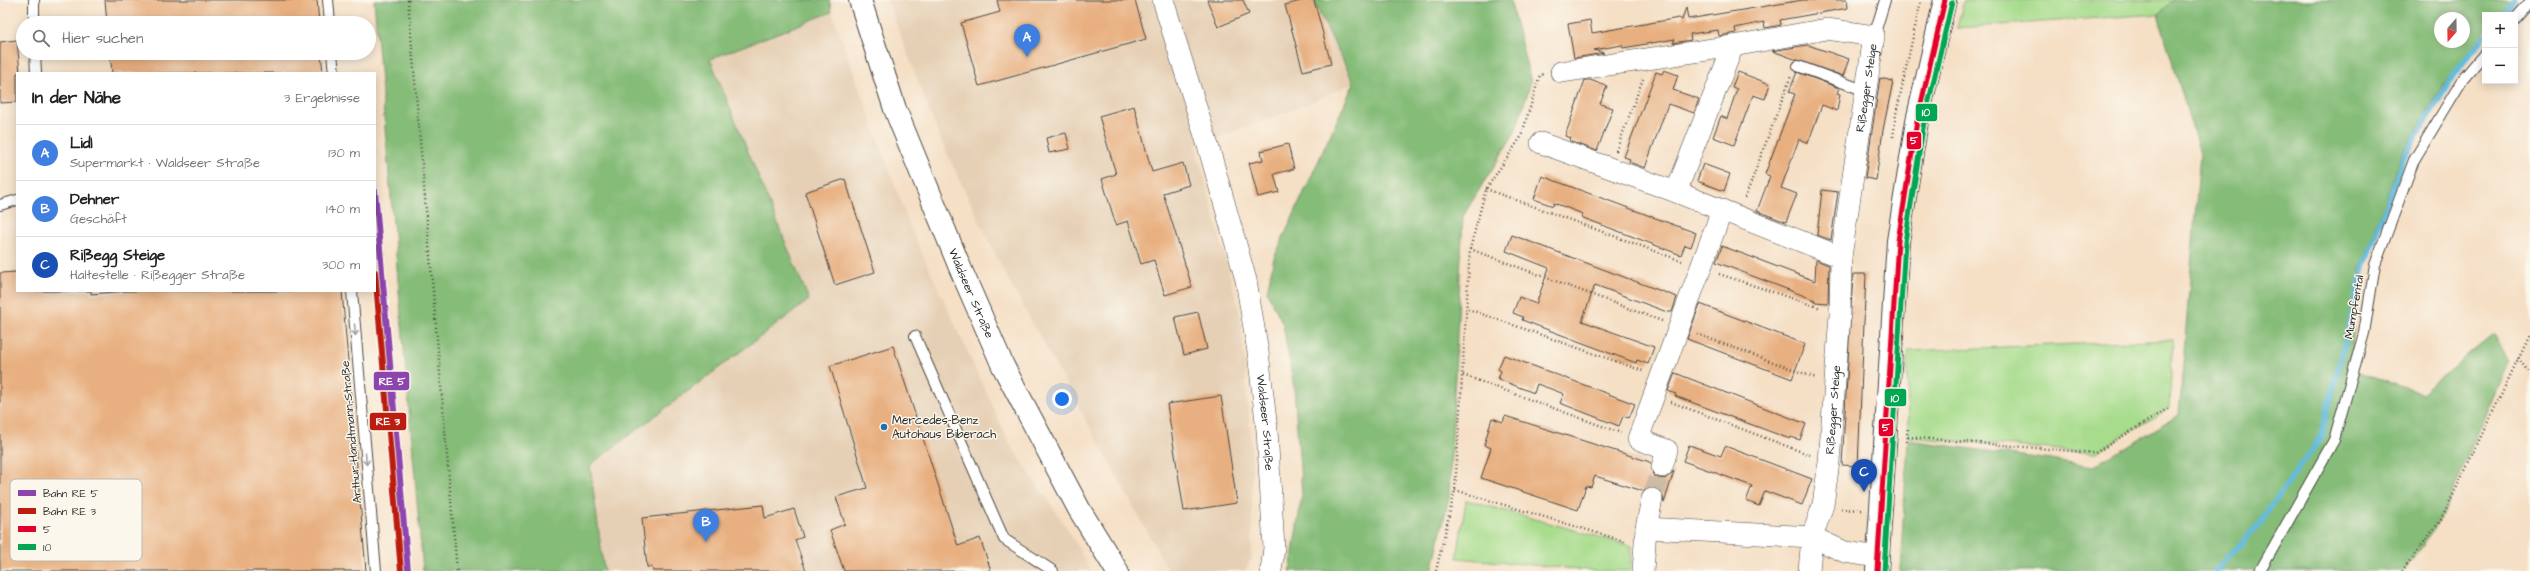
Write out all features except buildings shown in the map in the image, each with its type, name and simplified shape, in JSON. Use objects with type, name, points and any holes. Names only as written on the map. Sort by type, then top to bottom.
[{"type":"main road","name":"Waldseer Straße","points":[[860,0],[895,110],[961,270],[1003,366],[1079,509],[1118,571]]},
{"type":"main road","points":[[1878,564],[1898,241],[1917,120],[1944,0]]},
{"type":"street","name":"Waldseer Straße","points":[[1163,0],[1209,149],[1246,280],[1258,352],[1267,430],[1274,548],[1271,571]]},
{"type":"street","name":"Rißegger Steige","points":[[1561,72],[1733,46],[1827,29],[1874,36],[1841,257],[1840,315],[1829,462],[1823,505],[1812,537],[1809,571]]},
{"type":"street","points":[[1676,192],[1733,46]]},
{"type":"street","points":[[1541,143],[1676,192],[1841,257]]},
{"type":"street","points":[[1662,467],[1667,450],[1638,439],[1701,268],[1730,213]]},
{"type":"street","points":[[1643,571],[1645,538],[1652,499]]},
{"type":"street","points":[[1645,538],[1812,537],[1845,552],[1878,564]]},
{"type":"lane","points":[[34,0],[34,16]]},
{"type":"lane","points":[[328,0],[329,16]]},
{"type":"lane","points":[[1874,36],[1885,0]]},
{"type":"lane","points":[[2518,16],[2530,2]]},
{"type":"lane","name":"Mumpfental","points":[[2260,571],[2334,440],[2364,333],[2375,265],[2414,160],[2463,79],[2482,57]]},
{"type":"lane","points":[[35,60],[36,72]]},
{"type":"lane","points":[[333,60],[334,72]]},
{"type":"lane","points":[[1795,69],[1866,91]]},
{"type":"lane","points":[[0,205],[16,200]]},
{"type":"lane","name":"Arthur-Handtmann-Straße","points":[[352,292],[376,571]]},
{"type":"lane","points":[[916,336],[1004,539],[1053,571]]},
{"type":"path","points":[[408,0],[457,571]]},
{"type":"path","points":[[1610,169],[1650,58]]},
{"type":"path","points":[[1730,213],[1795,69]]},
{"type":"path","points":[[1436,571],[1455,490],[1468,308],[1470,249],[1486,189],[1521,137],[1540,74]]},
{"type":"path","points":[[1486,189],[1701,268],[1840,315]]},
{"type":"path","points":[[1470,249],[1500,260]]},
{"type":"path","points":[[1468,308],[1657,386],[1829,462]]},
{"type":"path","points":[[2402,571],[2441,520],[2530,334]]},
{"type":"path","points":[[2518,357],[2530,374]]},
{"type":"path","points":[[1463,375],[1638,439]]},
{"type":"path","points":[[1908,421],[1908,437],[2095,453],[2169,408]]},
{"type":"path","points":[[1455,490],[1645,538]]},
{"type":"path","points":[[1823,505],[1834,508],[1867,510]]},
{"type":"shaded area","points":[[887,0],[1313,0],[1354,83],[1295,109],[1196,146],[1241,318],[1252,457],[1252,558],[1245,571],[1169,571],[1004,272],[940,139]]},
{"type":"shaded area","points":[[832,12],[910,227],[1010,444],[1067,528],[1091,571],[604,571],[590,465],[808,300],[710,59]]},
{"type":"green space","points":[[374,0],[829,0],[832,12],[710,59],[809,300],[590,465],[604,571],[423,571]]},
{"type":"green space","points":[[1313,0],[1510,0],[1531,82],[1515,132],[1463,216],[1449,497],[1432,571],[1290,571],[1302,494],[1294,388],[1283,324],[1267,292],[1274,258],[1354,83]]},
{"type":"green space","points":[[1964,0],[2174,0],[2158,14],[1957,28]]},
{"type":"green space","points":[[2174,0],[2511,0],[2501,12],[2482,12],[2482,36],[2445,83],[2403,152],[2360,270],[2349,370],[2422,393],[2494,334],[2508,362],[2441,520],[2403,571],[1900,571],[1908,440],[2094,466],[2179,415],[2200,154],[2158,14]]},
{"type":"green space","points":[[2173,340],[2169,408],[2095,453],[1908,437],[1907,351]]},
{"type":"green space","points":[[1466,500],[1632,546],[1630,571],[1599,571],[1457,558]]},
{"type":"waterway","points":[[2504,12],[2514,0]]},
{"type":"waterway","points":[[2215,571],[2257,527],[2321,436],[2365,263],[2405,155],[2455,73],[2482,40]]},
{"type":"tunnel","points":[[1652,499],[1662,467]]},
{"type":"transit line","name":"5","points":[[1877,571],[1898,241],[1917,121],[1945,0]]},
{"type":"transit line","name":"10","points":[[1884,571],[1905,242],[1924,122],[1952,2]]},
{"type":"transit line","points":[[376,203],[408,571]]},
{"type":"transit line","points":[[376,284],[401,571]]},
{"type":"place","name":"Lidl","points":[[1027,57]]},
{"type":"place","name":"Mercedes-Benz Autohaus Biberach","points":[[884,427]]},
{"type":"place","name":"Rißegg Steige","points":[[1864,492]]},
{"type":"place","name":"Dehner","points":[[706,542]]}]
